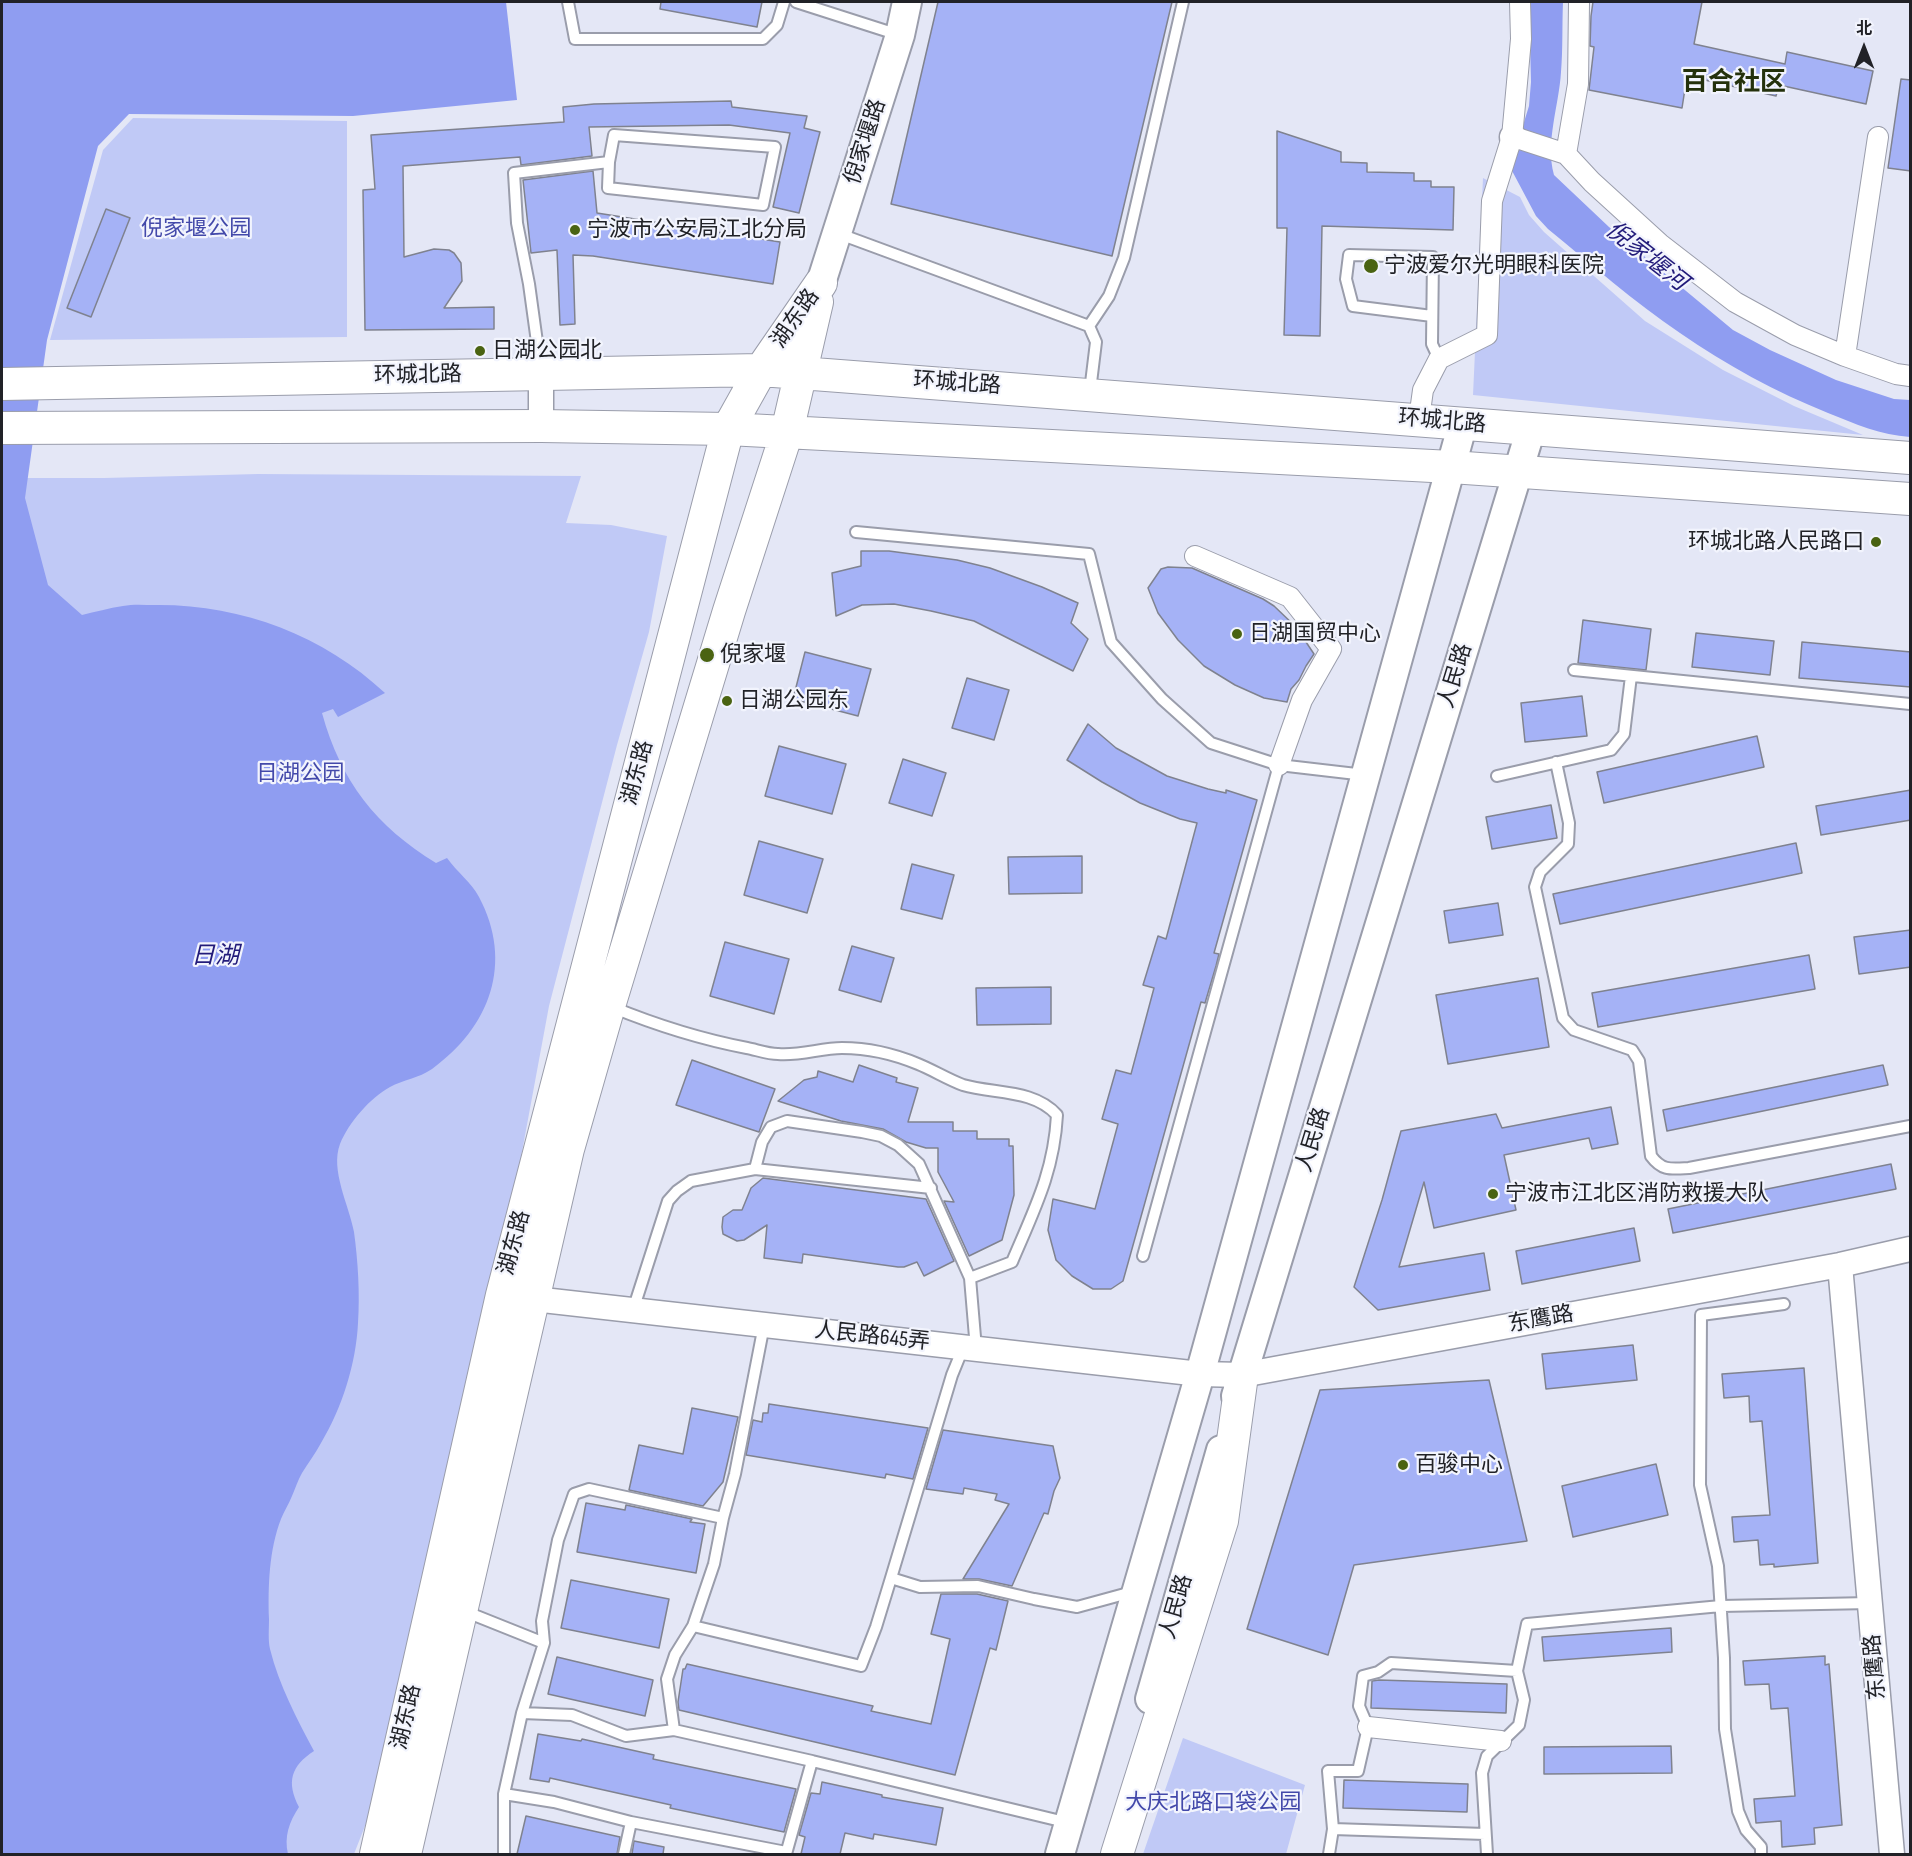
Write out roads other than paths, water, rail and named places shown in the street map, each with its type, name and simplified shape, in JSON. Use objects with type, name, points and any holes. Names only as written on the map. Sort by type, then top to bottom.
[{"type":"main road","name":"倪家堰路","points":[[821,283],[900,35],[908,2]]},
{"type":"main road","name":"湖东路","points":[[376,1854],[517,1297],[728,429],[761,370],[821,283]]},
{"type":"main road","name":"湖东路","points":[[405,1854],[461,1610],[517,1297],[568,1149],[609,1005],[729,611],[787,432],[821,283]]},
{"type":"main road","name":"环城北路","points":[[2,384],[761,370],[1911,458]]},
{"type":"main road","name":"人民路","points":[[1060,1854],[1200,1374],[1463,423]]},
{"type":"main road","name":"环城北路","points":[[2,428],[541,426],[728,429],[1519,471],[1911,499]]},
{"type":"main road","name":"人民路","points":[[1107,1854],[1242,1375],[1530,429]]},
{"type":"main road","points":[[1118,1854],[1222,1521],[1242,1375]]},
{"type":"street","points":[[1419,419],[1423,390],[1439,359],[1487,335],[1492,201],[1513,137],[1521,39],[1520,2]]},
{"type":"street","points":[[1565,154],[1578,84],[1579,2]]},
{"type":"street","points":[[1513,137],[1565,154],[1660,244],[1735,302],[1795,335],[1845,356],[1896,374],[1911,376]]},
{"type":"street","points":[[1845,356],[1878,137]]},
{"type":"street","points":[[541,374],[541,426]]},
{"type":"street","points":[[1195,556],[1290,597],[1331,649],[1302,700],[1279,765]]},
{"type":"street","name":"东鹰路","points":[[1242,1375],[1840,1265],[1911,1249]]},
{"type":"street","name":"东鹰路","points":[[1840,1265],[1892,1854]]},
{"type":"street","name":"人民路645弄","points":[[517,1297],[1200,1374],[1242,1375]]},
{"type":"street","points":[[1368,1727],[1501,1741]]},
{"type":"lane","points":[[568,2],[575,39],[764,39],[777,25],[784,2]]},
{"type":"lane","points":[[796,2],[900,35]]},
{"type":"lane","points":[[1089,326],[1109,296],[1124,258],[1183,2]]},
{"type":"lane","points":[[614,135],[775,147],[763,205],[608,188],[609,162],[614,135]]},
{"type":"lane","points":[[541,374],[529,284],[517,224],[514,173],[609,162]]},
{"type":"lane","points":[[837,232],[1089,326],[1096,342],[1090,394]]},
{"type":"lane","points":[[1432,316],[1353,306],[1346,279],[1349,255],[1433,257],[1432,344],[1439,359]]},
{"type":"lane","points":[[856,532],[1089,554],[1111,642],[1161,699],[1211,743],[1279,765],[1366,775]]},
{"type":"lane","points":[[1574,670],[1911,704]]},
{"type":"lane","points":[[1497,776],[1611,750],[1624,734],[1631,676]]},
{"type":"lane","points":[[1556,762],[1569,823],[1568,844],[1540,872],[1535,886],[1563,1018],[1574,1030],[1632,1050],[1639,1061],[1651,1156],[1658,1165],[1671,1169],[1689,1168],[1911,1126]]},
{"type":"lane","points":[[1143,1256],[1279,765]]},
{"type":"lane","points":[[609,1005],[657,1025],[725,1044],[778,1054],[818,1052],[841,1048],[880,1052],[919,1064],[949,1080],[971,1087],[1030,1097],[1050,1107],[1057,1115],[1055,1145],[1044,1186],[1012,1262],[970,1278]]},
{"type":"lane","points":[[693,1626],[861,1666],[876,1627],[952,1375],[969,1348],[970,1278],[919,1164],[898,1145],[881,1136],[787,1121],[771,1127],[762,1142],[755,1169]]},
{"type":"lane","points":[[633,1310],[668,1202],[677,1191],[691,1181],[755,1169],[931,1188]]},
{"type":"lane","points":[[1761,1854],[1761,1847],[1746,1830],[1738,1811],[1725,1729],[1722,1606],[1718,1566],[1700,1485],[1701,1315],[1784,1304]]},
{"type":"lane","points":[[674,1730],[667,1679],[675,1655],[693,1626],[714,1564],[735,1474],[764,1325]]},
{"type":"lane","points":[[504,1854],[504,1794],[522,1713],[544,1643],[542,1621],[558,1540],[574,1494],[589,1490],[723,1518]]},
{"type":"lane","points":[[891,1578],[920,1587],[978,1586],[1077,1606],[1137,1591]]},
{"type":"lane","points":[[1487,1854],[1482,1773],[1487,1756],[1519,1725],[1524,1700],[1517,1671],[1527,1624],[1722,1606],[1870,1603]]},
{"type":"lane","points":[[461,1610],[544,1643]]},
{"type":"lane","points":[[1329,1854],[1333,1829],[1328,1771],[1358,1771],[1368,1727],[1359,1706],[1364,1676],[1378,1672],[1391,1663],[1517,1671]]},
{"type":"lane","points":[[522,1713],[572,1715],[626,1736],[674,1730],[1069,1823]]},
{"type":"lane","points":[[504,1794],[554,1802],[631,1821],[786,1853],[812,1761]]},
{"type":"lane","points":[[624,1854],[631,1821]]},
{"type":"lane","points":[[1333,1829],[1485,1834]]},
{"type":"water","name":"日湖","points":[[2,2],[506,2],[517,100],[353,116],[129,114],[98,146],[47,340],[25,498],[48,585],[82,615],[118,607],[143,605],[187,606],[249,617],[307,639],[361,673],[385,693],[338,717],[333,709],[322,713],[339,760],[364,800],[396,834],[436,863],[447,858],[472,887],[479,897],[489,922],[495,946],[495,969],[490,992],[482,1014],[469,1034],[432,1069],[382,1092],[355,1119],[340,1144],[337,1165],[341,1188],[352,1222],[357,1254],[359,1312],[357,1338],[347,1385],[335,1415],[301,1476],[281,1519],[274,1543],[269,1581],[270,1649],[283,1689],[314,1751],[300,1763],[293,1775],[293,1790],[299,1807],[288,1830],[288,1854],[2,1854]]},
{"type":"water","points":[[1529,2],[1563,2],[1560,85],[1551,150],[1554,175],[1609,227],[1733,330],[1770,350],[1836,380],[1894,399],[1910,400],[1910,437],[1878,431],[1848,421],[1789,396],[1733,367],[1646,309],[1548,229],[1536,216],[1510,167],[1529,106],[1531,82]]},
{"type":"place","name":"宁波市公安局江北分局","points":[[575,230]]},
{"type":"place","name":"宁波爱尔光明眼科医院","points":[[1371,266]]},
{"type":"place","name":"日湖公园北","points":[[480,351]]},
{"type":"place","name":"环城北路人民路口","points":[[1876,542]]},
{"type":"place","name":"日湖国贸中心","points":[[1237,634]]},
{"type":"place","name":"倪家堰","points":[[707,655]]},
{"type":"place","name":"日湖公园东","points":[[727,701]]},
{"type":"place","name":"宁波市江北区消防救援大队","points":[[1493,1194]]},
{"type":"place","name":"百骏中心","points":[[1403,1465]]},
{"type":"district","name":"百合社区","points":[[1734,83]]},
{"type":"park label","name":"倪家堰公园","points":[[196,229]]},
{"type":"park label","name":"日湖公园","points":[[300,774]]},
{"type":"park label","name":"大庆北路口袋公园","points":[[1213,1803]]},
{"type":"water label","name":"倪家堰河","points":[[1646,257]]}]
